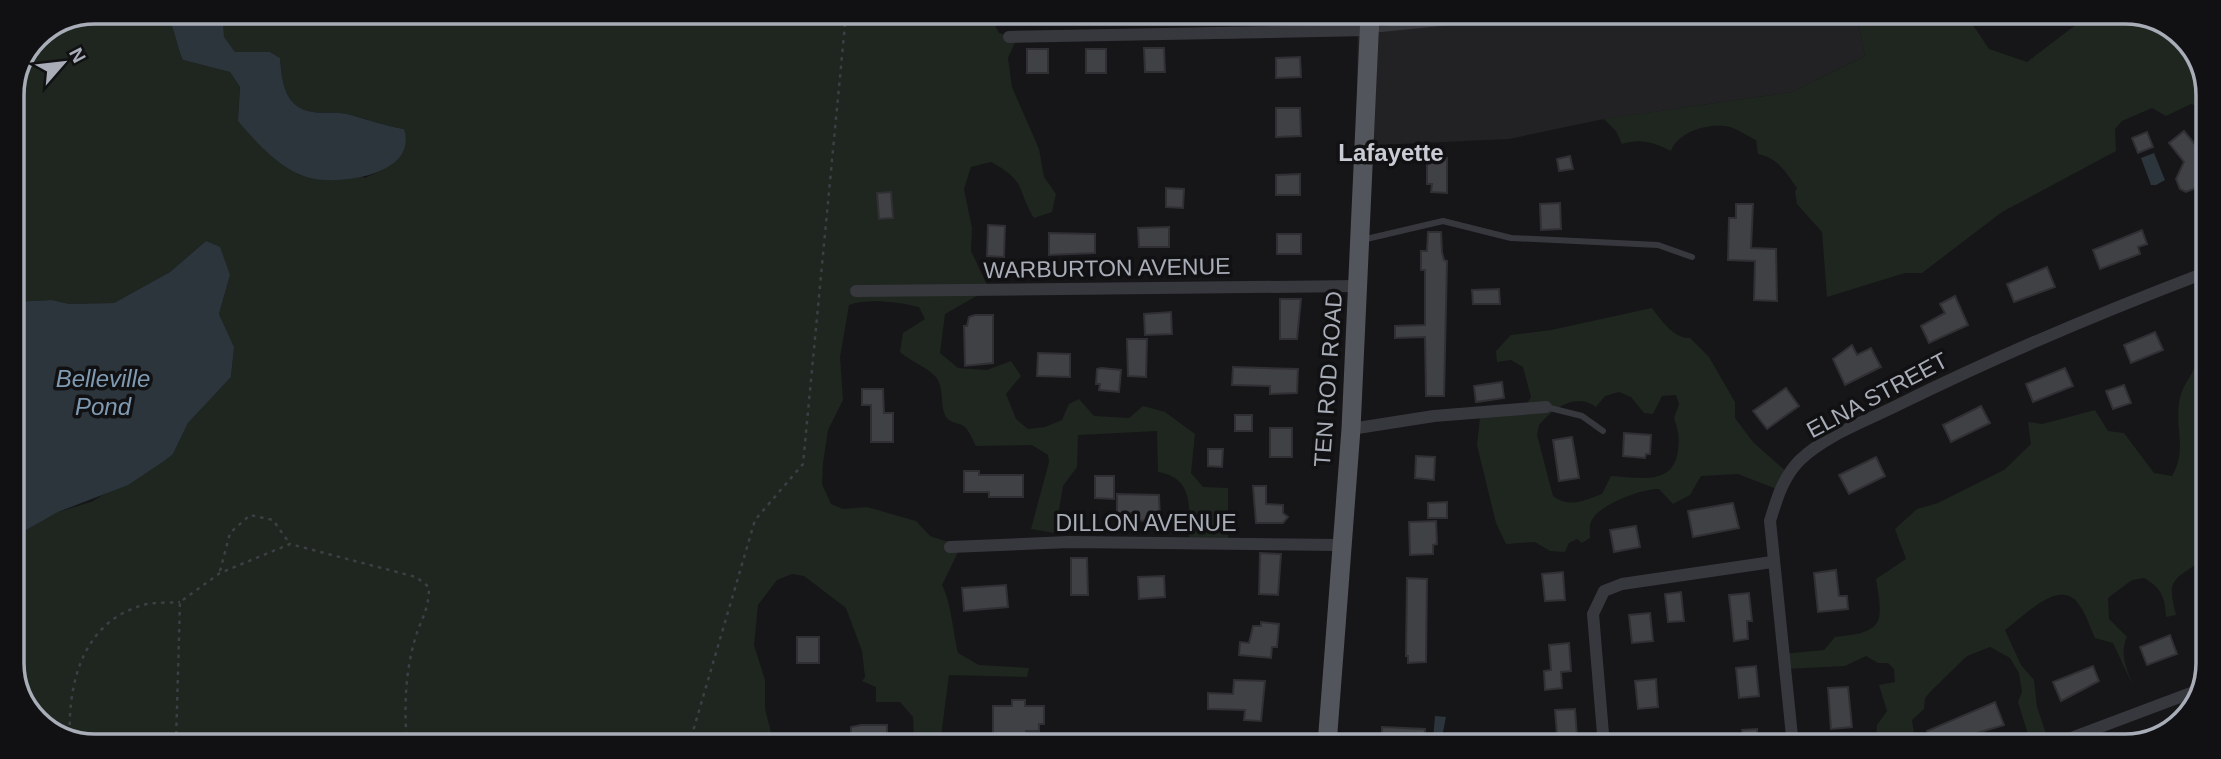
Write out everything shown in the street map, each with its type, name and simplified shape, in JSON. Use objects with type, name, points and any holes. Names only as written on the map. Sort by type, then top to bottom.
[{"type":"main road","name":"TEN ROD ROAD","points":[[1328,734],[1351,429],[1369,24]]},
{"type":"street","points":[[1009,37],[1343,24]]},
{"type":"street","name":"ELNA STREET","points":[[1792,734],[1772,562],[1770,521],[1781,486],[1800,460],[1826,441],[2049,334],[2196,276]]},
{"type":"street","name":"WARBURTON AVENUE","points":[[856,290],[1359,286]]},
{"type":"street","points":[[1351,429],[1434,416],[1546,407]]},
{"type":"street","name":"DILLON AVENUE","points":[[950,547],[1069,542],[1341,545]]},
{"type":"street","points":[[1603,734],[1593,614],[1604,590],[1622,584],[1772,562]]},
{"type":"street","points":[[2082,734],[2190,693]]},
{"type":"lane","points":[[1360,240],[1443,221],[1511,238],[1657,245],[1692,257]]},
{"type":"lane","points":[[1546,407],[1582,416],[1603,431]]},
{"type":"path","points":[[692,734],[755,520],[803,464],[845,24]]},
{"type":"path","points":[[220,573],[230,533],[250,515],[273,520],[290,544]]},
{"type":"path","points":[[69,729],[68,706],[75,677],[88,646],[113,618],[148,604],[180,602],[220,573],[290,544],[416,577],[429,587],[429,607],[415,637],[406,681],[407,734]]},
{"type":"path","points":[[176,734],[180,602]]},
{"type":"shaded area","points":[[96,24],[170,24],[183,60],[230,72],[240,87],[238,121],[365,178],[389,165],[398,156],[404,129],[346,114],[313,112],[296,105],[286,92],[280,58],[270,52],[235,52],[223,37],[222,24],[994,24],[999,33],[1017,38],[1008,58],[1012,87],[1039,149],[1044,177],[1056,194],[1052,212],[1034,218],[1020,187],[1011,175],[991,162],[971,167],[964,189],[972,228],[971,251],[989,289],[945,314],[940,353],[958,368],[987,370],[1011,361],[1021,376],[1006,394],[1016,419],[1028,429],[1045,427],[1062,420],[1069,404],[1079,399],[1094,416],[1129,418],[1143,406],[1165,412],[1195,434],[1191,473],[1203,487],[1228,488],[1228,541],[1189,543],[1188,498],[1179,481],[1158,472],[1157,431],[1078,435],[1077,467],[1063,486],[1055,533],[1031,529],[1049,462],[1048,455],[1032,445],[976,446],[965,427],[946,417],[940,385],[935,376],[900,352],[903,333],[925,319],[919,307],[883,302],[856,303],[849,305],[840,357],[843,400],[828,430],[823,463],[822,484],[831,504],[843,509],[867,507],[916,521],[930,536],[961,546],[942,585],[950,608],[958,653],[979,665],[1029,668],[1027,677],[949,675],[941,734],[914,734],[913,717],[900,702],[876,702],[876,687],[862,681],[865,677],[862,651],[846,608],[804,576],[792,574],[777,580],[758,605],[754,645],[765,680],[765,709],[771,734],[82,733],[60,725],[45,714],[34,699],[27,682],[25,531],[58,512],[91,502],[173,454],[188,423],[231,377],[234,347],[219,314],[230,275],[206,241],[170,272],[114,303],[69,304],[52,300],[24,301],[24,96],[30,68],[36,56],[56,36],[68,30]]},
{"type":"shaded area","points":[[1358,24],[1859,24],[1865,56],[1792,92],[1599,120],[1509,139],[1356,146]]},
{"type":"shaded area","points":[[1859,24],[1972,24],[1989,49],[2027,62],[2077,24],[2126,24],[2148,28],[2165,36],[2182,52],[2194,77],[2196,105],[2191,104],[2166,116],[2152,108],[2122,121],[2115,129],[2116,151],[2002,212],[1922,273],[1905,273],[1827,297],[1822,232],[1797,204],[1797,188],[1785,172],[1772,159],[1758,154],[1756,140],[1730,127],[1704,127],[1680,138],[1671,151],[1647,142],[1622,144],[1616,131],[1604,119],[1792,92],[1865,56]]},
{"type":"shaded area","points":[[1652,308],[1668,328],[1690,338],[1709,357],[1735,402],[1735,418],[1753,442],[1788,473],[1779,490],[1738,474],[1701,476],[1690,495],[1673,504],[1659,489],[1652,489],[1611,504],[1591,522],[1590,538],[1582,543],[1577,539],[1569,543],[1565,552],[1550,551],[1535,542],[1506,544],[1496,523],[1477,445],[1480,418],[1523,410],[1531,397],[1523,367],[1511,360],[1497,362],[1496,351],[1511,335],[1551,330]],"holes":[[[1619,392],[1631,397],[1644,413],[1653,414],[1662,396],[1676,395],[1679,404],[1674,418],[1678,446],[1673,466],[1667,472],[1650,478],[1611,476],[1602,494],[1583,501],[1565,502],[1553,496],[1537,435],[1539,425],[1551,413],[1566,404],[1581,401],[1596,407],[1605,396]]]},
{"type":"shaded area","points":[[2196,362],[2196,564],[2173,583],[2172,595],[2176,615],[2166,617],[2161,593],[2144,578],[2132,580],[2108,598],[2109,619],[2127,637],[2124,655],[2133,686],[2113,643],[2095,638],[2077,602],[2069,596],[2060,595],[2040,603],[2005,630],[2021,665],[2034,680],[2037,707],[2046,734],[2028,734],[2018,702],[2022,692],[2019,673],[2010,658],[1990,647],[1967,656],[1931,691],[1925,698],[1924,709],[1912,720],[1914,734],[1876,734],[1877,725],[1887,711],[1879,685],[1895,682],[1894,669],[1888,663],[1878,663],[1866,656],[1845,666],[1784,669],[1782,654],[1824,650],[1835,637],[1871,629],[1879,616],[1880,607],[1876,579],[1906,559],[1895,529],[1917,509],[1938,503],[2004,470],[2031,444],[2028,422],[2042,424],[2095,410],[2108,431],[2124,433],[2154,473],[2172,476],[2180,446],[2178,416],[2181,394]]},
{"type":"water","points":[[170,24],[223,24],[224,37],[235,52],[270,52],[280,58],[286,92],[296,105],[313,112],[346,114],[404,129],[405,144],[400,156],[390,166],[376,173],[344,180],[315,179],[292,171],[272,156],[238,121],[240,87],[230,72],[183,60]]},
{"type":"water","points":[[2154,153],[2165,180],[2151,185],[2141,158]]},
{"type":"water","name":"Belleville Pond","points":[[206,241],[220,247],[230,275],[219,314],[234,347],[231,377],[188,423],[173,454],[164,461],[128,485],[58,512],[25,531],[24,301],[114,303],[170,272]]},
{"type":"water","points":[[1435,716],[1446,717],[1443,734],[1433,734]]},
{"type":"building","points":[[1144,48],[1164,48],[1165,72],[1145,72]]},
{"type":"building","points":[[1027,49],[1048,49],[1048,73],[1027,73]]},
{"type":"building","points":[[1086,49],[1106,49],[1106,73],[1086,73]]},
{"type":"building","points":[[1300,57],[1301,77],[1276,78],[1276,58]]},
{"type":"building","points":[[1276,108],[1300,108],[1301,136],[1276,137]]},
{"type":"building","points":[[2184,131],[2196,146],[2196,188],[2186,192],[2180,189],[2176,179],[2184,162],[2169,143]]},
{"type":"building","points":[[2147,132],[2153,147],[2138,153],[2132,138]]},
{"type":"building","points":[[1570,156],[1573,169],[1559,171],[1557,159]]},
{"type":"building","points":[[1427,157],[1447,158],[1447,193],[1431,192],[1432,184],[1427,184]]},
{"type":"building","points":[[1300,174],[1300,195],[1276,195],[1276,175]]},
{"type":"building","points":[[1166,188],[1184,189],[1183,208],[1166,207]]},
{"type":"building","points":[[891,192],[893,218],[879,219],[877,193]]},
{"type":"building","points":[[1560,203],[1561,229],[1541,230],[1540,204]]},
{"type":"building","points":[[1736,204],[1753,204],[1751,248],[1776,249],[1777,301],[1754,300],[1755,261],[1728,260],[1729,218],[1736,218]]},
{"type":"building","points":[[988,225],[1005,226],[1004,257],[987,256]]},
{"type":"building","points":[[1169,227],[1169,247],[1139,247],[1138,228]]},
{"type":"building","points":[[2142,230],[2147,244],[2138,247],[2140,254],[2100,269],[2093,250]]},
{"type":"building","points":[[1428,232],[1441,232],[1442,252],[1444,260],[1447,261],[1444,396],[1426,396],[1425,337],[1395,338],[1395,326],[1425,325],[1425,270],[1421,270],[1421,251],[1427,251]]},
{"type":"building","points":[[1049,233],[1095,234],[1095,253],[1049,255]]},
{"type":"building","points":[[1277,234],[1301,234],[1301,254],[1277,254]]},
{"type":"building","points":[[2047,267],[2055,287],[2014,302],[2007,284]]},
{"type":"building","points":[[1499,289],[1500,304],[1473,304],[1472,290]]},
{"type":"building","points":[[1955,296],[1968,325],[1929,343],[1921,326],[1945,313],[1940,304]]},
{"type":"building","points":[[1280,299],[1301,299],[1297,339],[1280,339]]},
{"type":"building","points":[[1171,312],[1172,334],[1145,335],[1144,314]]},
{"type":"building","points":[[993,315],[993,363],[965,366],[964,326],[967,326],[969,317]]},
{"type":"building","points":[[2155,332],[2163,350],[2131,363],[2124,345]]},
{"type":"building","points":[[1127,339],[1147,339],[1146,377],[1128,376]]},
{"type":"building","points":[[1852,345],[1857,355],[1871,348],[1881,367],[1845,385],[1833,359]]},
{"type":"building","points":[[1038,353],[1070,354],[1070,377],[1037,376]]},
{"type":"building","points":[[1233,367],[1298,369],[1297,393],[1270,394],[1270,386],[1232,385]]},
{"type":"building","points":[[2065,368],[2073,386],[2033,402],[2026,384]]},
{"type":"building","points":[[1097,369],[1121,370],[1119,392],[1099,390],[1100,384],[1096,384]]},
{"type":"building","points":[[1502,382],[1504,398],[1476,402],[1474,386]]},
{"type":"building","points":[[2124,385],[2131,403],[2113,409],[2106,391]]},
{"type":"building","points":[[1786,388],[1799,406],[1767,429],[1753,411]]},
{"type":"building","points":[[862,389],[883,389],[884,413],[893,413],[893,442],[871,442],[871,405],[862,405]]},
{"type":"building","points":[[1981,406],[1990,423],[1951,442],[1943,425]]},
{"type":"building","points":[[1235,415],[1252,415],[1252,431],[1235,431]]},
{"type":"building","points":[[1270,428],[1292,428],[1292,457],[1270,457]]},
{"type":"building","points":[[1624,433],[1651,435],[1650,454],[1646,454],[1645,458],[1623,456]]},
{"type":"building","points":[[1572,437],[1579,478],[1559,481],[1553,440]]},
{"type":"building","points":[[1208,449],[1223,449],[1222,467],[1208,466]]},
{"type":"building","points":[[1416,456],[1435,457],[1434,480],[1415,478]]},
{"type":"building","points":[[1876,457],[1885,476],[1849,494],[1839,475]]},
{"type":"building","points":[[964,471],[979,471],[979,475],[1023,475],[1023,497],[989,497],[989,492],[964,492]]},
{"type":"building","points":[[1095,476],[1114,476],[1114,499],[1095,498]]},
{"type":"building","points":[[1253,486],[1266,486],[1266,504],[1283,505],[1283,513],[1288,517],[1283,523],[1256,523]]},
{"type":"building","points":[[1117,494],[1159,495],[1160,520],[1133,521],[1133,513],[1117,513]]},
{"type":"building","points":[[1447,502],[1447,518],[1428,518],[1428,503]]},
{"type":"building","points":[[1733,503],[1739,528],[1693,537],[1688,511]]},
{"type":"building","points":[[1436,521],[1437,544],[1433,545],[1433,554],[1410,555],[1409,522]]},
{"type":"building","points":[[1636,526],[1640,547],[1614,552],[1610,530]]},
{"type":"building","points":[[1260,553],[1281,554],[1278,595],[1259,594]]},
{"type":"building","points":[[1071,558],[1087,558],[1088,595],[1071,595]]},
{"type":"building","points":[[1836,570],[1839,596],[1847,596],[1848,609],[1818,612],[1814,573]]},
{"type":"building","points":[[1563,572],[1565,600],[1545,601],[1542,574]]},
{"type":"building","points":[[1164,576],[1165,597],[1139,599],[1138,577]]},
{"type":"building","points":[[1407,578],[1427,579],[1426,662],[1408,663],[1406,656]]},
{"type":"building","points":[[1006,585],[1008,607],[964,611],[962,588]]},
{"type":"building","points":[[1681,592],[1684,621],[1668,622],[1665,594]]},
{"type":"building","points":[[1749,593],[1752,621],[1747,621],[1748,639],[1734,641],[1729,595]]},
{"type":"building","points":[[1650,613],[1653,641],[1632,643],[1629,615]]},
{"type":"building","points":[[1261,622],[1279,624],[1277,647],[1272,647],[1271,658],[1239,655],[1240,642],[1249,643],[1253,626],[1261,626]]},
{"type":"building","points":[[2170,635],[2177,654],[2147,665],[2140,647]]},
{"type":"building","points":[[797,637],[819,637],[819,663],[797,663]]},
{"type":"building","points":[[1569,643],[1571,671],[1561,672],[1562,688],[1545,690],[1544,671],[1551,670],[1549,645]]},
{"type":"building","points":[[1756,666],[1759,696],[1739,698],[1736,668]]},
{"type":"building","points":[[2093,666],[2099,681],[2061,701],[2053,682]]},
{"type":"building","points":[[1656,679],[1658,707],[1638,709],[1635,681]]},
{"type":"building","points":[[1234,680],[1265,681],[1261,721],[1244,720],[1245,710],[1208,709],[1208,693],[1233,694]]},
{"type":"building","points":[[1848,687],[1852,727],[1831,729],[1828,688]]},
{"type":"building","points":[[1012,700],[1025,700],[1025,706],[1044,706],[1044,724],[1039,724],[1039,731],[1026,731],[1026,734],[993,734],[993,706],[1012,706]]},
{"type":"building","points":[[1995,702],[2004,725],[1974,734],[1928,734],[1927,731]]},
{"type":"building","points":[[1575,709],[1577,734],[1557,734],[1555,710]]},
{"type":"building","points":[[887,725],[887,734],[851,734],[851,727]]},
{"type":"building","points":[[1382,727],[1425,729],[1425,734],[1382,734]]},
{"type":"building","points":[[1757,729],[1757,734],[1742,734],[1742,730]]},
{"type":"district","name":"Lafayette","points":[[1391,153]]}]
